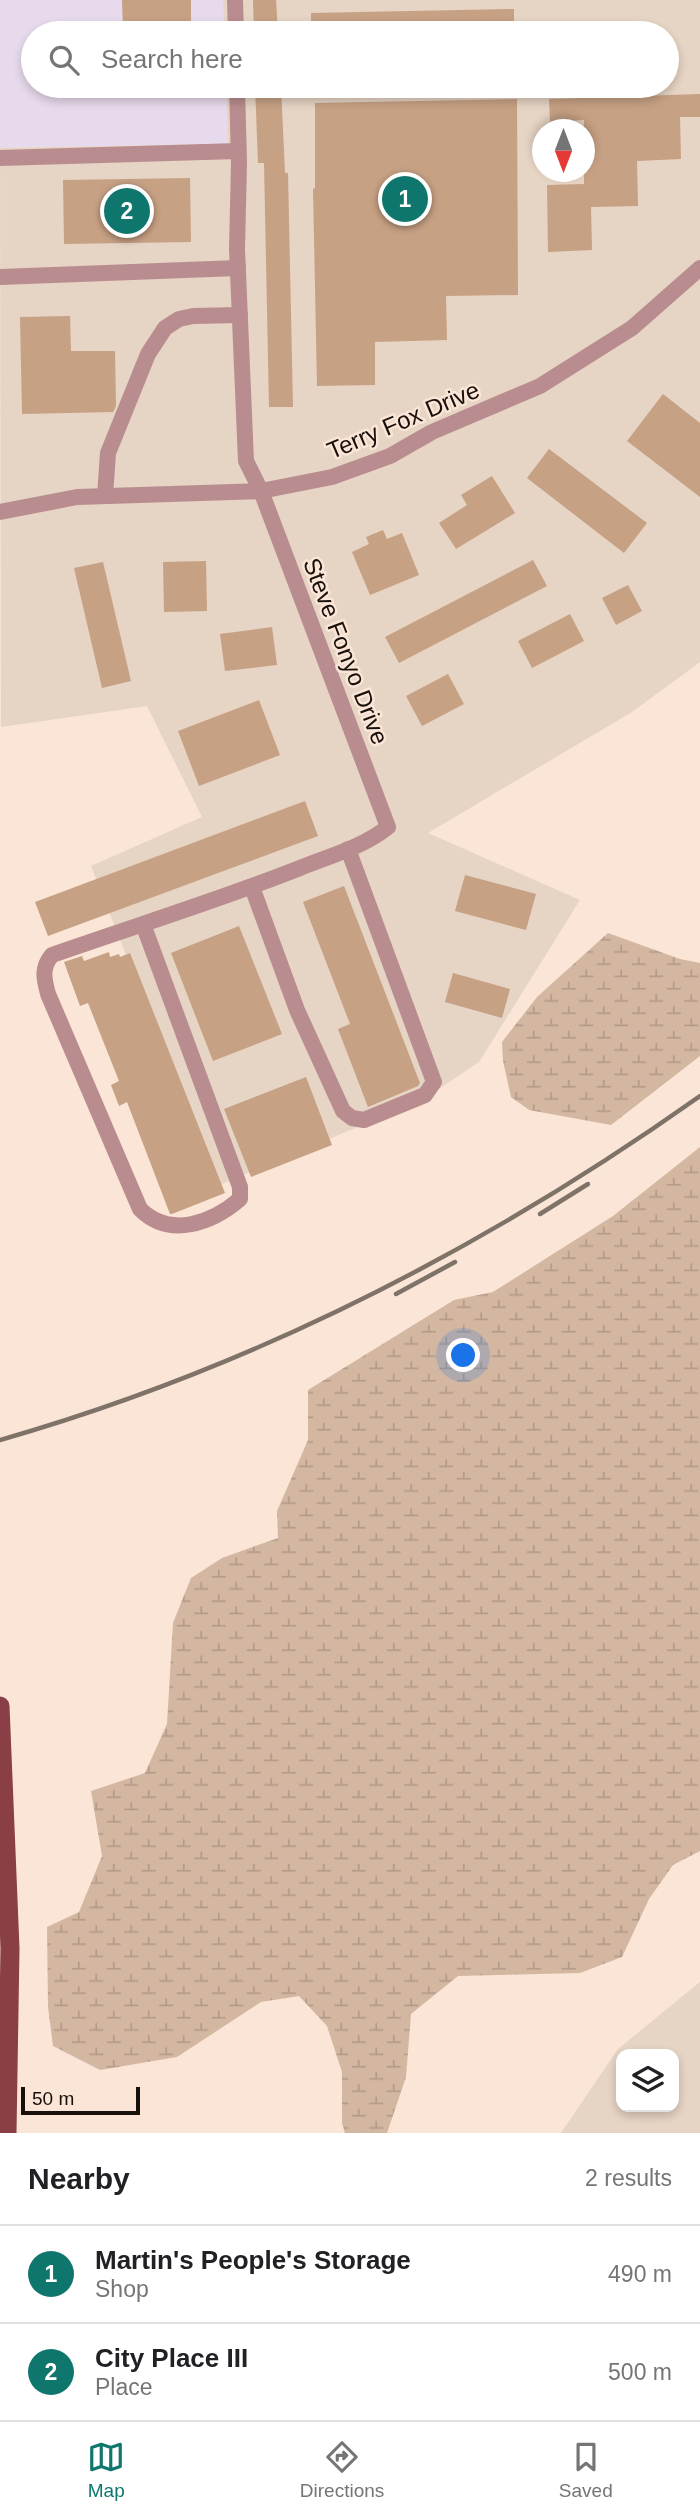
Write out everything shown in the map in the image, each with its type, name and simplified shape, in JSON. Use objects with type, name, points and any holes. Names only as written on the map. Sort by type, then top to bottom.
[{"type":"main road","points":[[0,1706],[10,1948],[7,2133]]},
{"type":"street","points":[[235,0],[236,21]]},
{"type":"street","name":"Steve Fonyo Drive","points":[[237,98],[238,268],[246,461],[261,491],[388,827],[348,849]]},
{"type":"street","points":[[0,158],[238,150]]},
{"type":"street","points":[[0,277],[238,268]]},
{"type":"street","name":"Terry Fox Drive","points":[[0,512],[78,497],[261,491],[332,477],[379,460],[432,432],[540,386],[632,328],[700,268]]},
{"type":"street","points":[[105,496],[108,453],[148,354],[165,328],[179,319],[193,316],[240,315]]},
{"type":"street","points":[[142,924],[240,1187],[240,1199],[226,1210],[199,1223],[177,1227],[149,1217],[140,1209],[48,994],[43,974],[46,962],[52,955],[142,924],[252,887],[348,849],[434,1082],[425,1095],[364,1120],[352,1118],[343,1111],[297,1010],[252,887]]},
{"type":"shaded area","points":[[0,0],[223,0],[224,21],[21,21],[21,98],[227,98],[229,144],[0,148]]},
{"type":"shaded area","points":[[223,0],[700,0],[700,662],[632,712],[428,833],[580,900],[479,1062],[424,1099],[217,1186],[91,866],[202,817],[147,706],[1,727],[0,148],[228,144],[226,98],[679,98],[679,21],[224,21]]},
{"type":"shaded area","points":[[700,1982],[700,2133],[561,2133],[616,2052],[616,2112],[679,2112],[679,2049],[618,2049]]},
{"type":"green space","points":[[608,933],[680,959],[700,963],[700,1056],[611,1125],[529,1110],[511,1097],[502,1042],[537,997]]},
{"type":"green space","points":[[700,1147],[700,1851],[673,1865],[649,1899],[622,1957],[580,1973],[458,1976],[411,2014],[406,2077],[387,2133],[345,2133],[342,2123],[342,2072],[327,2026],[299,1996],[261,2002],[177,2057],[100,2070],[53,2046],[48,2007],[47,1927],[79,1912],[102,1856],[91,1791],[145,1773],[167,1724],[173,1623],[191,1578],[222,1558],[278,1538],[277,1511],[308,1440],[308,1390],[454,1300],[493,1292],[613,1216]]},
{"type":"building","points":[[122,0],[191,0],[191,21],[123,21]]},
{"type":"building","points":[[253,0],[276,0],[277,21],[254,21]]},
{"type":"building","points":[[514,9],[514,21],[311,21],[311,13]]},
{"type":"building","points":[[700,94],[700,117],[680,117],[681,159],[637,161],[638,206],[591,207],[592,250],[548,252],[547,185],[595,182],[595,119],[550,119],[549,99],[679,98],[679,95]]},
{"type":"building","points":[[255,98],[282,98],[285,173],[288,173],[293,407],[269,407],[264,163],[258,163]]},
{"type":"building","points":[[517,99],[518,295],[446,296],[447,340],[375,342],[375,385],[317,386],[313,189],[315,103]]},
{"type":"building","points":[[190,178],[191,242],[64,244],[63,180]]},
{"type":"building","points":[[70,316],[71,351],[115,351],[116,406],[113,412],[22,414],[20,317]]},
{"type":"building","points":[[663,394],[700,423],[700,497],[627,441]]},
{"type":"building","points":[[549,449],[647,523],[624,553],[527,478]]},
{"type":"building","points":[[492,476],[515,513],[456,549],[439,523],[467,505],[461,495]]},
{"type":"building","points":[[383,530],[387,539],[402,533],[419,575],[370,595],[352,552],[369,544],[366,537]]},
{"type":"building","points":[[533,560],[547,586],[399,663],[385,637]]},
{"type":"building","points":[[206,561],[207,611],[164,612],[163,562]]},
{"type":"building","points":[[103,562],[131,681],[102,688],[74,568]]},
{"type":"building","points":[[628,585],[642,611],[616,625],[602,598]]},
{"type":"building","points":[[570,614],[584,641],[532,668],[518,641]]},
{"type":"building","points":[[272,627],[277,665],[225,671],[220,634]]},
{"type":"building","points":[[448,674],[464,704],[422,726],[406,696]]},
{"type":"building","points":[[259,700],[280,755],[199,786],[178,731]]},
{"type":"building","points":[[305,801],[318,836],[48,936],[35,902]]},
{"type":"building","points":[[465,875],[536,894],[526,930],[455,911]]},
{"type":"building","points":[[344,886],[420,1083],[368,1107],[338,1029],[350,1024],[303,902]]},
{"type":"building","points":[[239,926],[282,1034],[213,1061],[171,953]]},
{"type":"building","points":[[109,952],[110,957],[130,953],[225,1193],[172,1214],[127,1102],[119,1106],[111,1085],[119,1081],[88,1003],[80,1006],[64,962],[82,956],[84,961]]},
{"type":"building","points":[[453,973],[510,989],[502,1018],[445,1002]]},
{"type":"building","points":[[306,1077],[332,1145],[251,1177],[224,1109]]},
{"type":"railway","points":[[0,1440],[94,1411],[186,1377],[365,1298],[536,1203],[700,1096]]},
{"type":"railway","points":[[540,1214],[588,1184]]},
{"type":"railway","points":[[396,1294],[455,1262]]},
{"type":"place","name":"Martin's People's Storage","points":[[405,199]]},
{"type":"place","name":"City Place III","points":[[127,211]]}]
